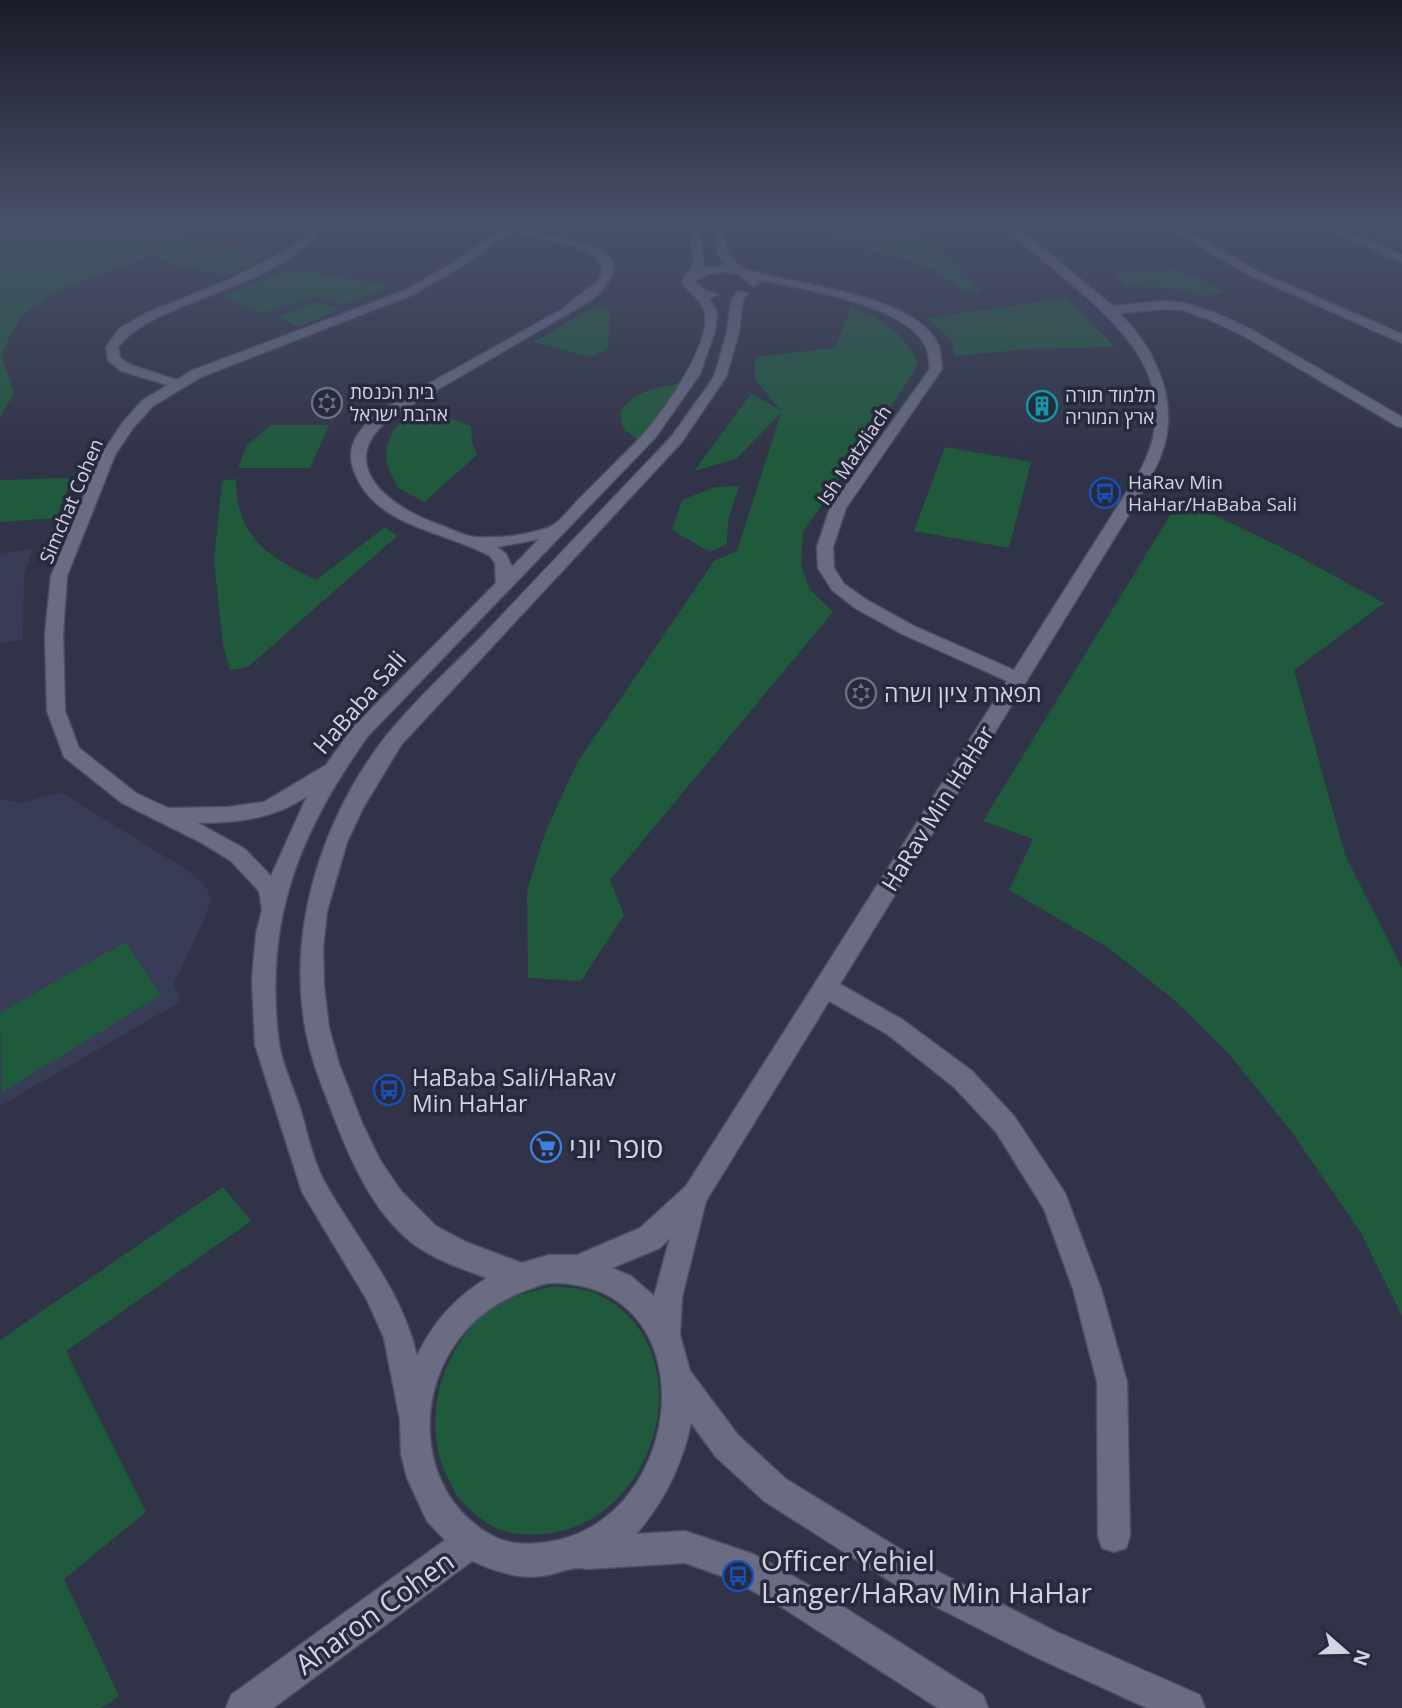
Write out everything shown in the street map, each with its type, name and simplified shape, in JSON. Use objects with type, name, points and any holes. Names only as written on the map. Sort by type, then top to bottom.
[{"type":"street","points":[[176,305],[124,331],[112,347],[114,360],[126,368],[177,384]]},
{"type":"street","name":"Simchat Cohen","points":[[273,910],[269,888],[238,855],[129,798],[71,752],[56,711],[54,634],[59,576],[108,455],[128,425],[148,403],[177,384],[232,359],[376,305]]},
{"type":"street","points":[[504,583],[505,567],[500,556],[465,539],[415,521],[393,510],[376,496],[365,483],[359,466],[358,450],[364,435],[383,416],[578,305]]},
{"type":"street","name":"HaBaba Sali","points":[[415,1420],[398,1337],[377,1290],[311,1183],[281,1096],[267,1045],[267,933],[284,865],[305,818],[337,764],[361,731],[650,435],[684,392],[694,374],[709,331],[712,312],[708,305]]},
{"type":"street","points":[[518,1275],[424,1235],[394,1204],[361,1154],[317,1029],[312,970],[313,928],[326,865],[364,785],[394,740],[676,440],[709,396],[720,377],[733,332],[736,305]]},
{"type":"street","name":"Ish Matzliach","points":[[874,305],[911,324],[933,347],[937,359],[936,369],[838,508],[825,547],[825,568],[838,587],[862,604],[908,630],[1018,679]]},
{"type":"street","name":"HaRav Min HaHar","points":[[578,1269],[650,1238],[695,1195],[1128,503],[1156,454],[1160,437],[1160,392],[1152,364],[1136,340],[1103,305]]},
{"type":"street","points":[[1109,310],[1165,305],[1184,307],[1214,317],[1248,333],[1402,423]]},
{"type":"street","points":[[1323,305],[1402,340]]},
{"type":"street","points":[[1351,305],[1402,327]]},
{"type":"street","points":[[465,539],[491,543],[523,540],[555,531]]},
{"type":"street","points":[[161,813],[213,815],[248,812],[279,804],[337,764]]},
{"type":"street","points":[[825,987],[895,1027],[963,1079],[1005,1124],[1055,1202],[1087,1289],[1112,1382],[1114,1536]]},
{"type":"street","name":"HaRav Min HaHar","points":[[665,1335],[668,1297],[695,1195]]},
{"type":"street","points":[[577,1554],[615,1534],[646,1502],[667,1464],[678,1422],[678,1380],[665,1335],[642,1303],[613,1281],[578,1269],[548,1269],[518,1275],[479,1296],[447,1329],[424,1372],[415,1420],[419,1467],[438,1510],[470,1542],[502,1558],[540,1561],[577,1554],[685,1547],[741,1566],[795,1596],[970,1708]]},
{"type":"street","points":[[678,1380],[727,1446],[775,1490],[919,1580],[1045,1644],[1187,1708]]},
{"type":"street","name":"Aharon Cohen","points":[[244,1708],[470,1542]]},
{"type":"shaded area","points":[[33,549],[24,574],[23,639],[0,644],[0,553]]},
{"type":"shaded area","points":[[61,792],[190,872],[206,887],[211,899],[174,984],[180,1002],[0,1106],[0,799],[21,803]]},
{"type":"green space","points":[[0,305],[36,305],[20,320],[1,356],[14,393],[0,417]]},
{"type":"green space","points":[[241,305],[289,305],[262,313]]},
{"type":"green space","points":[[309,305],[325,305],[340,309],[300,327],[277,317]]},
{"type":"green space","points":[[1020,305],[1074,305],[1115,347],[1028,349],[955,356],[951,340],[927,318]]},
{"type":"green space","points":[[595,306],[610,309],[608,348],[592,357],[534,342]]},
{"type":"green space","points":[[851,307],[890,327],[918,361],[913,374],[803,532],[801,565],[810,590],[833,612],[610,880],[624,915],[581,981],[528,978],[527,891],[545,833],[577,763],[714,561],[737,551],[781,413],[736,459],[694,471],[751,394],[780,410],[754,378],[756,357],[835,348]]},
{"type":"green space","points":[[685,383],[638,441],[622,426],[620,412],[633,398],[649,390]]},
{"type":"green space","points":[[419,408],[471,426],[472,442],[477,455],[424,502],[397,487],[387,465],[386,448],[394,429]]},
{"type":"green space","points":[[271,425],[329,425],[310,468],[238,468],[247,445]]},
{"type":"green space","points":[[945,447],[1031,462],[1009,548],[914,531]]},
{"type":"green space","points":[[72,478],[56,518],[0,522],[0,480]]},
{"type":"green space","points":[[236,479],[237,499],[242,516],[258,543],[283,563],[316,580],[385,527],[397,536],[248,667],[230,670],[223,645],[214,561],[222,481]]},
{"type":"green space","points":[[739,486],[728,520],[727,544],[710,552],[672,530],[682,500],[715,487]]},
{"type":"green space","points":[[1180,499],[1281,547],[1384,603],[1294,670],[1345,855],[1402,968],[1402,1316],[1361,1233],[1291,1131],[1230,1055],[1172,998],[1107,947],[1009,890],[1033,839],[983,821]]},
{"type":"green space","points":[[125,942],[161,995],[2,1092],[0,1013]]},
{"type":"green space","points":[[223,1187],[251,1221],[66,1351],[146,1512],[64,1579],[119,1696],[101,1708],[0,1708],[0,1340]]},
{"type":"green space","points":[[556,1286],[592,1292],[628,1315],[649,1347],[659,1385],[656,1424],[643,1462],[621,1495],[590,1520],[551,1533],[512,1533],[480,1518],[460,1499],[448,1479],[436,1436],[439,1391],[455,1350],[483,1315],[508,1299]]},
{"type":"place","name":"בית הכנסת אהבת ישראל","points":[[327,403]]},
{"type":"place","name":"תלמוד תורה ארץ המוריה","points":[[1042,406]]},
{"type":"place","name":"HaRav Min HaHar/HaBaba Sali","points":[[1105,493]]},
{"type":"place","name":"תפארת ציון ושרה","points":[[861,693]]},
{"type":"place","name":"HaBaba Sali/HaRav Min HaHar","points":[[389,1090]]},
{"type":"place","name":"סופר יוני","points":[[546,1147]]},
{"type":"place","name":"Officer Yehiel Langer/HaRav Min HaHar","points":[[738,1576]]}]
